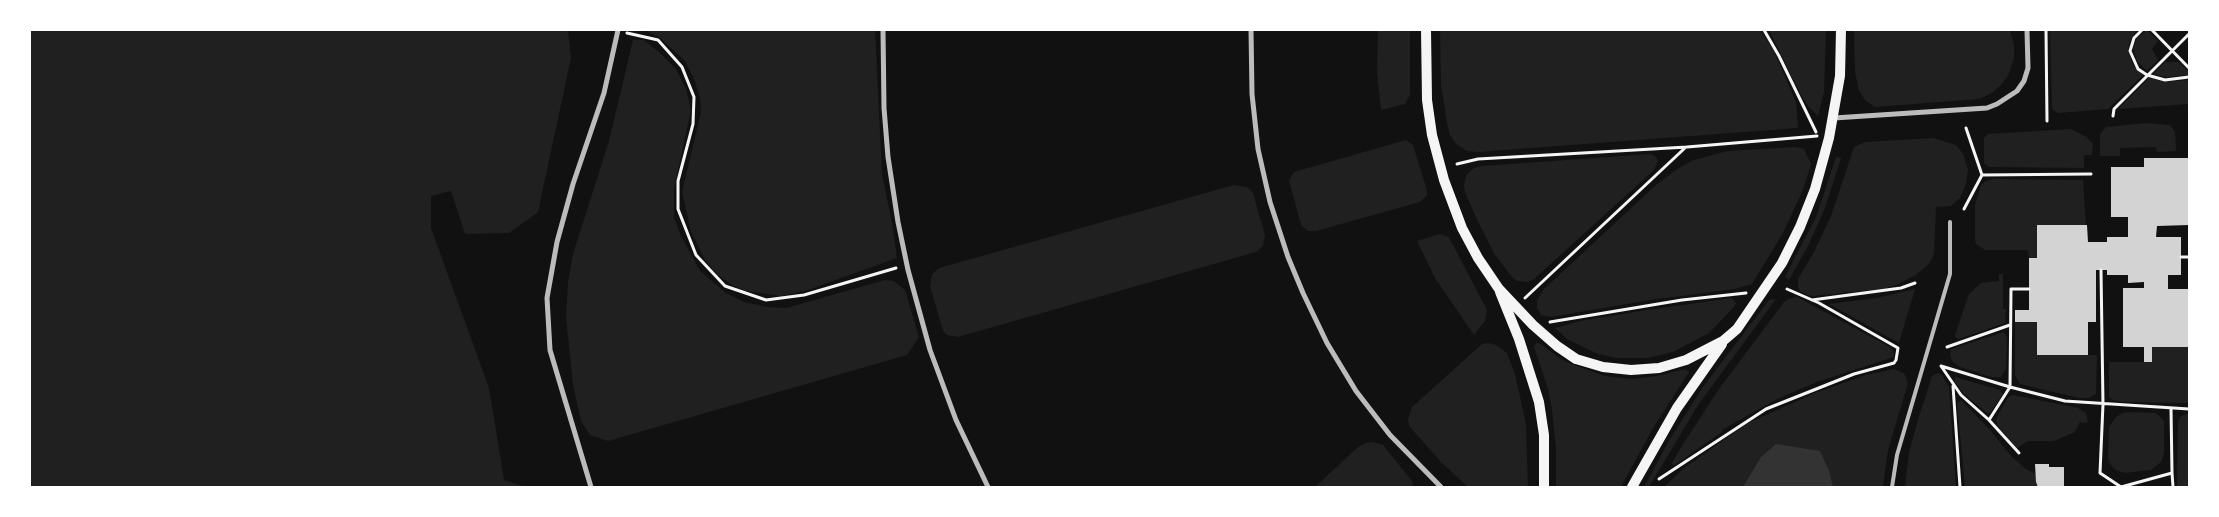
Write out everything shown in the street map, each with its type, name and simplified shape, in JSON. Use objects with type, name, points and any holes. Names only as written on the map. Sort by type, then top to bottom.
[{"type":"main road","points":[[1426,30],[1427,100],[1432,135],[1444,180],[1462,228],[1478,258],[1499,288],[1533,325],[1557,346],[1576,359],[1603,367],[1631,370],[1659,368],[1686,360],[1723,341]]},
{"type":"main road","points":[[1632,487],[1677,408],[1723,341],[1736,329],[1777,271],[1800,227],[1815,189],[1834,118],[1840,76],[1841,30]]},
{"type":"main road","points":[[1499,288],[1528,363],[1539,402],[1544,435],[1544,487]]},
{"type":"street","points":[[883,30],[884,108],[888,157],[898,222],[907,264],[930,350],[956,420],[988,487]]},
{"type":"street","points":[[1251,30],[1252,94],[1258,149],[1270,202],[1299,284],[1327,343],[1356,390],[1390,435],[1441,487]]},
{"type":"street","points":[[1834,118],[1987,108],[1997,104],[2017,91],[2024,81],[2028,68],[2027,30]]},
{"type":"street","points":[[591,487],[550,350],[547,298],[557,242],[573,184],[604,93],[618,31]]},
{"type":"lane","points":[[1892,487],[1897,455],[1950,274],[1950,222]]},
{"type":"path","points":[[1457,164],[1478,159],[1819,137],[1764,30]]},
{"type":"path","points":[[2046,30],[2047,121]]},
{"type":"path","points":[[2142,30],[2134,38],[2130,51],[2138,69],[2148,75],[2165,80],[2189,77]]},
{"type":"path","points":[[2152,30],[2189,68]]},
{"type":"path","points":[[618,31],[658,40],[682,66],[694,97],[693,124],[678,181],[678,209],[696,255],[724,286],[766,300],[804,295],[907,264]]},
{"type":"path","points":[[2113,116],[2114,109],[2189,34]]},
{"type":"path","points":[[1964,209],[1982,175],[1966,128]]},
{"type":"path","points":[[1521,301],[1687,146]]},
{"type":"path","points":[[1982,175],[2091,174]]},
{"type":"path","points":[[2181,257],[2189,257]]},
{"type":"path","points":[[2101,270],[2103,404],[2100,473],[2115,485],[2121,487],[2172,473]]},
{"type":"path","points":[[1812,300],[1875,293],[1915,283]]},
{"type":"path","points":[[1659,479],[1766,409],[1854,374],[1894,363],[1898,348],[1812,300],[1787,289]]},
{"type":"path","points":[[1989,420],[2010,387],[2011,289],[2029,289]]},
{"type":"path","points":[[1543,324],[1682,300],[1745,292],[1749,295]]},
{"type":"path","points":[[1947,347],[2011,325]]},
{"type":"path","points":[[2019,453],[1953,385],[1941,366],[2065,401],[2189,409]]},
{"type":"path","points":[[1953,385],[1960,487]]},
{"type":"path","points":[[2171,408],[2173,487]]},
{"type":"shaded area","points":[[30,30],[568,30],[571,58],[538,212],[509,233],[465,234],[451,191],[431,196],[431,228],[489,388],[504,480],[526,487],[30,487]]},
{"type":"shaded area","points":[[644,30],[875,30],[882,174],[897,258],[805,291],[781,296],[746,291],[732,285],[718,275],[705,260],[691,232],[682,192],[701,112],[700,98],[694,79],[685,61],[659,37]]},
{"type":"shaded area","points":[[1378,30],[1410,30],[1410,95],[1405,104],[1381,110],[1377,73]]},
{"type":"shaded area","points":[[1440,30],[1760,30],[1773,49],[1796,102],[1798,128],[1478,152],[1467,151],[1456,144],[1450,135],[1447,123],[1441,85]]},
{"type":"shaded area","points":[[1769,30],[1826,30],[1824,92],[1818,116],[1801,95]]},
{"type":"shaded area","points":[[1854,30],[2010,30],[2014,45],[2014,59],[2008,76],[2001,85],[1992,93],[1979,99],[1875,107],[1866,101],[1859,91],[1855,72]]},
{"type":"shaded area","points":[[2050,30],[2137,30],[2129,43],[2128,51],[2133,65],[2143,75],[2108,109],[2058,113],[2052,109]]},
{"type":"shaded area","points":[[2147,30],[2158,41],[2152,49],[2158,60],[2147,71],[2137,61],[2133,48],[2137,38]]},
{"type":"shaded area","points":[[633,40],[644,40],[661,54],[676,69],[686,89],[691,110],[674,189],[674,217],[680,234],[700,271],[726,293],[744,302],[767,307],[786,308],[885,280],[894,281],[905,290],[919,337],[907,355],[608,441],[590,435],[581,421],[573,385],[566,317],[568,282],[573,254],[609,141]]},
{"type":"shaded area","points":[[2165,62],[2179,62],[2189,72],[2189,75],[2166,77],[2153,74]]},
{"type":"shaded area","points":[[2149,78],[2166,82],[2189,80],[2189,104],[2118,109]]},
{"type":"shaded area","points":[[2146,123],[2170,125],[2175,132],[2176,151],[2157,152],[2156,147],[2120,148],[2120,156],[2100,156],[2100,134],[2106,127]]},
{"type":"shaded area","points":[[2071,129],[2085,136],[2093,144],[2092,155],[2084,155],[2084,168],[1989,167],[1984,163],[1984,138],[1988,134]]},
{"type":"shaded area","points":[[1933,138],[1956,145],[1963,154],[1968,169],[1966,184],[1960,198],[1951,206],[1936,207],[1934,254],[1929,264],[1916,275],[1883,289],[1813,296],[1800,291],[1798,279],[1814,252],[1831,216],[1854,147],[1865,142]]},
{"type":"shaded area","points":[[1406,140],[1413,145],[1426,187],[1427,195],[1420,202],[1316,231],[1308,231],[1301,225],[1289,181],[1294,172]]},
{"type":"shaded area","points":[[1795,147],[1804,149],[1811,164],[1803,190],[1783,233],[1752,284],[1735,289],[1650,300],[1551,317],[1541,315],[1537,308],[1537,300],[1544,289],[1656,185],[1676,170],[1691,161],[1727,151]]},
{"type":"shaded area","points":[[1650,154],[1656,157],[1658,161],[1654,170],[1534,279],[1527,282],[1517,281],[1512,277],[1495,255],[1465,192],[1464,184],[1467,174],[1474,168],[1482,166]]},
{"type":"shaded area","points":[[1836,157],[1841,158],[1825,208],[1808,246],[1789,280],[1785,277],[1816,217]]},
{"type":"shaded area","points":[[1994,179],[2083,180],[2086,225],[2037,225],[2037,258],[2029,258],[2028,250],[1985,250],[1976,244],[1975,205],[1981,185],[1986,181]]},
{"type":"shaded area","points":[[1234,185],[1247,187],[1253,193],[1265,235],[1263,246],[1256,252],[958,337],[947,335],[943,331],[930,286],[932,274],[939,268]]},
{"type":"shaded area","points":[[1440,234],[1449,237],[1487,310],[1485,321],[1474,335],[1435,278],[1417,241]]},
{"type":"shaded area","points":[[1999,274],[2003,274],[2003,309],[2006,309],[2005,323],[1959,339],[1956,338],[1955,335],[1969,294],[1981,283],[1999,281]]},
{"type":"shaded area","points":[[1915,289],[1899,343],[1829,304],[1877,298]]},
{"type":"shaded area","points":[[1797,297],[1890,347],[1894,357],[1817,382],[1775,400],[1722,430],[1722,432],[1673,466],[1672,463],[1683,444],[1719,389],[1784,302]]},
{"type":"shaded area","points":[[1732,298],[1736,303],[1734,307],[1709,333],[1673,352],[1648,358],[1616,358],[1598,354],[1567,339],[1555,328],[1580,321]]},
{"type":"shaded area","points":[[1776,299],[1698,405],[1649,487],[1644,487],[1670,439],[1703,387],[1769,300]]},
{"type":"shaded area","points":[[2015,322],[2037,322],[2037,355],[2097,355],[2096,394],[2089,398],[2079,398],[2020,384],[2015,375]]},
{"type":"shaded area","points":[[2004,332],[2007,338],[2006,369],[2001,377],[1991,377],[1960,367],[1952,361],[1951,349]]},
{"type":"shaded area","points":[[1536,343],[1539,343],[1571,364],[1605,376],[1632,379],[1657,376],[1685,369],[1689,372],[1652,430],[1621,487],[1556,487],[1556,449],[1552,410],[1548,389],[1534,347]]},
{"type":"shaded area","points":[[1482,344],[1496,345],[1507,353],[1515,374],[1526,424],[1528,487],[1468,487],[1441,462],[1409,426],[1408,419],[1412,407]]},
{"type":"shaded area","points":[[2152,347],[2189,347],[2189,403],[2123,402],[2109,397],[2109,362],[2152,362]]},
{"type":"shaded area","points":[[1894,369],[1904,373],[1908,383],[1888,450],[1883,487],[1664,487],[1684,468],[1748,423],[1815,393],[1866,375]]},
{"type":"shaded area","points":[[1938,373],[1942,375],[1949,387],[1956,487],[1905,487],[1909,452],[1918,420],[1932,376]]},
{"type":"shaded area","points":[[1955,377],[2000,390],[2003,394],[1990,413],[1987,413],[1964,394],[1955,382]]},
{"type":"shaded area","points":[[2013,395],[2078,408],[2086,413],[2088,423],[2080,422],[2075,432],[2054,441],[2028,441],[2017,448],[1998,426],[1996,419],[2008,397]]},
{"type":"shaded area","points":[[1961,400],[1991,431],[2011,456],[2026,469],[2036,474],[2038,487],[1965,487],[1957,403]]},
{"type":"shaded area","points":[[2129,412],[2156,413],[2164,421],[2164,453],[2161,462],[2151,470],[2125,473],[2116,470],[2108,459],[2109,427],[2116,417]]},
{"type":"shaded area","points":[[2189,413],[2189,487],[2177,487],[2178,422],[2181,416]]},
{"type":"shaded area","points":[[1373,442],[1383,445],[1412,481],[1413,487],[1315,487],[1358,447]]},
{"type":"shaded area","points":[[1776,444],[1820,451],[1829,471],[1833,487],[1743,487],[1761,457]]},
{"type":"building","points":[[2144,158],[2189,158],[2189,225],[2157,226],[2156,237],[2181,237],[2181,275],[2168,275],[2168,289],[2189,289],[2189,347],[2152,347],[2152,362],[2144,362],[2144,347],[2123,347],[2123,288],[2144,288],[2144,282],[2128,283],[2128,275],[2107,275],[2107,270],[2096,270],[2096,322],[2088,322],[2088,355],[2037,355],[2037,322],[2015,322],[2015,310],[2029,310],[2029,258],[2037,258],[2037,225],[2087,225],[2088,242],[2107,242],[2107,237],[2128,237],[2128,217],[2111,217],[2111,167],[2144,167]]},
{"type":"building","points":[[2035,464],[2049,464],[2049,467],[2064,467],[2064,487],[2038,487]]}]
